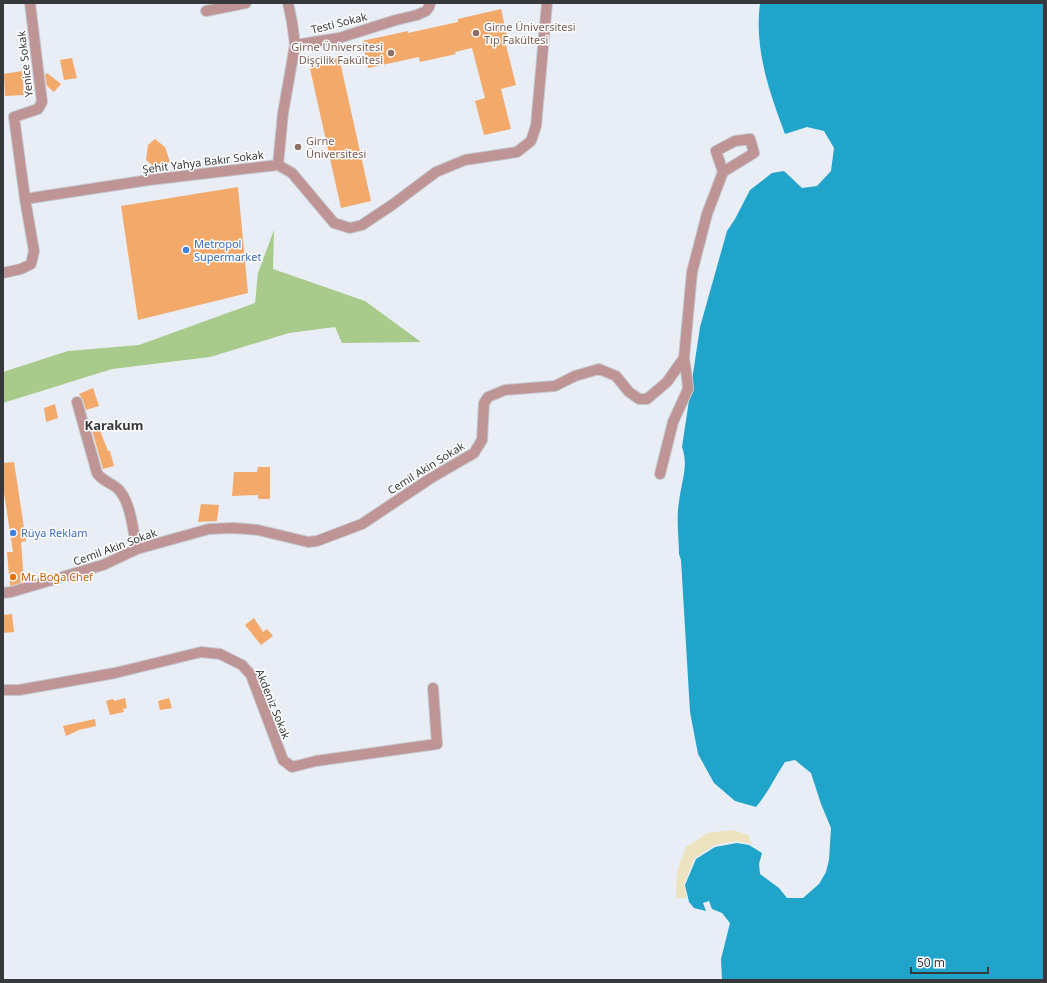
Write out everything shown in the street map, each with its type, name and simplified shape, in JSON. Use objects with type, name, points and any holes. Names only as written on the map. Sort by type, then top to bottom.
[{"type":"street","name":"Yenice Sokak","points":[[25,199],[14,117],[38,109],[42,102],[30,3]]},
{"type":"street","points":[[206,11],[246,3]]},
{"type":"street","points":[[278,165],[283,112],[295,45],[288,3]]},
{"type":"street","name":"Testi Sokak","points":[[295,45],[339,38],[417,14],[426,11],[430,3]]},
{"type":"street","name":"Şehit Yahya Bakır Sokak","points":[[25,199],[149,180],[278,165],[292,173],[334,223],[350,228],[362,225],[392,205],[436,172],[465,160],[518,152],[531,141],[536,126],[547,3]]},
{"type":"street","name":"Cemil Akin Sokak","points":[[3,593],[103,565],[137,549],[209,529],[233,528],[258,530],[308,542],[362,524],[431,478],[474,453],[482,440],[484,403],[488,397],[505,390],[555,386],[575,376],[599,369],[616,376],[629,392],[639,399],[647,398],[667,382],[684,358],[692,272],[707,214],[723,172]]},
{"type":"street","points":[[3,273],[21,269],[31,264],[34,252],[25,199]]},
{"type":"street","points":[[660,474],[673,422],[688,388],[688,378],[684,358]]},
{"type":"street","points":[[77,402],[97,473],[101,480],[117,488],[126,499],[137,549]]},
{"type":"street","name":"Akdeniz Sokak","points":[[3,690],[19,690],[114,673],[202,652],[220,654],[242,665],[251,675],[283,760],[292,767],[316,761],[438,744],[432,688]]},
{"type":"green space","points":[[274,230],[273,269],[365,301],[421,342],[342,343],[335,327],[289,333],[210,357],[112,369],[3,403],[3,372],[68,351],[139,345],[255,303],[258,273]]},
{"type":"sand","points":[[732,830],[748,835],[752,844],[737,841],[714,845],[694,859],[684,884],[687,898],[676,898],[677,872],[686,847],[708,833]]},
{"type":"water","points":[[760,3],[1044,3],[1044,980],[722,980],[721,959],[730,923],[722,913],[712,909],[709,901],[703,903],[706,911],[694,908],[689,902],[685,885],[696,859],[715,847],[737,843],[749,845],[762,853],[759,864],[760,874],[779,888],[787,898],[803,898],[819,884],[826,872],[829,860],[831,828],[811,773],[795,760],[785,762],[768,791],[756,807],[735,801],[714,783],[698,754],[690,712],[681,560],[679,554],[678,508],[685,468],[682,447],[700,327],[727,231],[750,190],[772,173],[784,171],[802,188],[817,186],[831,171],[834,148],[824,131],[807,127],[785,134],[764,70],[759,37]]},
{"type":"building","points":[[501,9],[508,40],[505,41],[516,85],[501,89],[511,129],[484,135],[475,101],[485,98],[472,48],[455,52],[456,54],[420,62],[419,57],[368,68],[362,41],[458,22],[458,19]]},
{"type":"building","points":[[339,57],[371,201],[341,208],[309,64]]},
{"type":"building","points":[[72,58],[77,78],[64,80],[60,60]]},
{"type":"building","points":[[22,71],[24,95],[5,96],[4,74]]},
{"type":"building","points":[[47,73],[61,84],[54,92],[47,86],[45,75]]},
{"type":"building","points":[[155,139],[165,147],[170,162],[156,168],[146,160],[148,145]]},
{"type":"building","name":"Metropol Supermarket","points":[[238,187],[248,293],[138,320],[121,206]]},
{"type":"building","points":[[93,388],[99,406],[86,410],[83,400],[79,394]]},
{"type":"building","points":[[55,404],[58,418],[46,422],[44,408]]},
{"type":"building","points":[[99,428],[108,451],[110,451],[114,466],[103,469],[92,430]]},
{"type":"building","points":[[14,462],[26,541],[21,542],[24,582],[10,586],[7,552],[13,552],[3,486],[3,463]]},
{"type":"building","points":[[258,467],[270,467],[270,499],[258,499],[258,495],[232,496],[234,472],[257,472]]},
{"type":"building","points":[[201,504],[219,505],[217,521],[198,522]]},
{"type":"building","points":[[12,614],[14,632],[3,633],[3,615]]},
{"type":"building","points":[[254,618],[263,632],[267,629],[273,636],[261,645],[245,625]]},
{"type":"building","points":[[125,698],[127,708],[123,709],[124,712],[110,715],[106,701],[113,699],[114,701]]},
{"type":"building","points":[[169,698],[172,708],[160,710],[158,701]]},
{"type":"building","points":[[95,719],[96,726],[79,730],[66,736],[63,726]]},
{"type":"place","name":"Girne Üniversitesi Tıp Fakültesi","points":[[476,33]]},
{"type":"place","name":"Girne Üniversitesi Dişçilik Fakültesi","points":[[391,53]]},
{"type":"place","name":"Girne Üniversitesi","points":[[298,147]]},
{"type":"place","name":"Metropol Supermarket","points":[[186,250]]},
{"type":"place","name":"Rüya Reklam","points":[[13,533]]},
{"type":"place","name":"Mr. Boğa Chef","points":[[13,577]]},
{"type":"district","name":"Karakum","points":[[114,425]]}]
